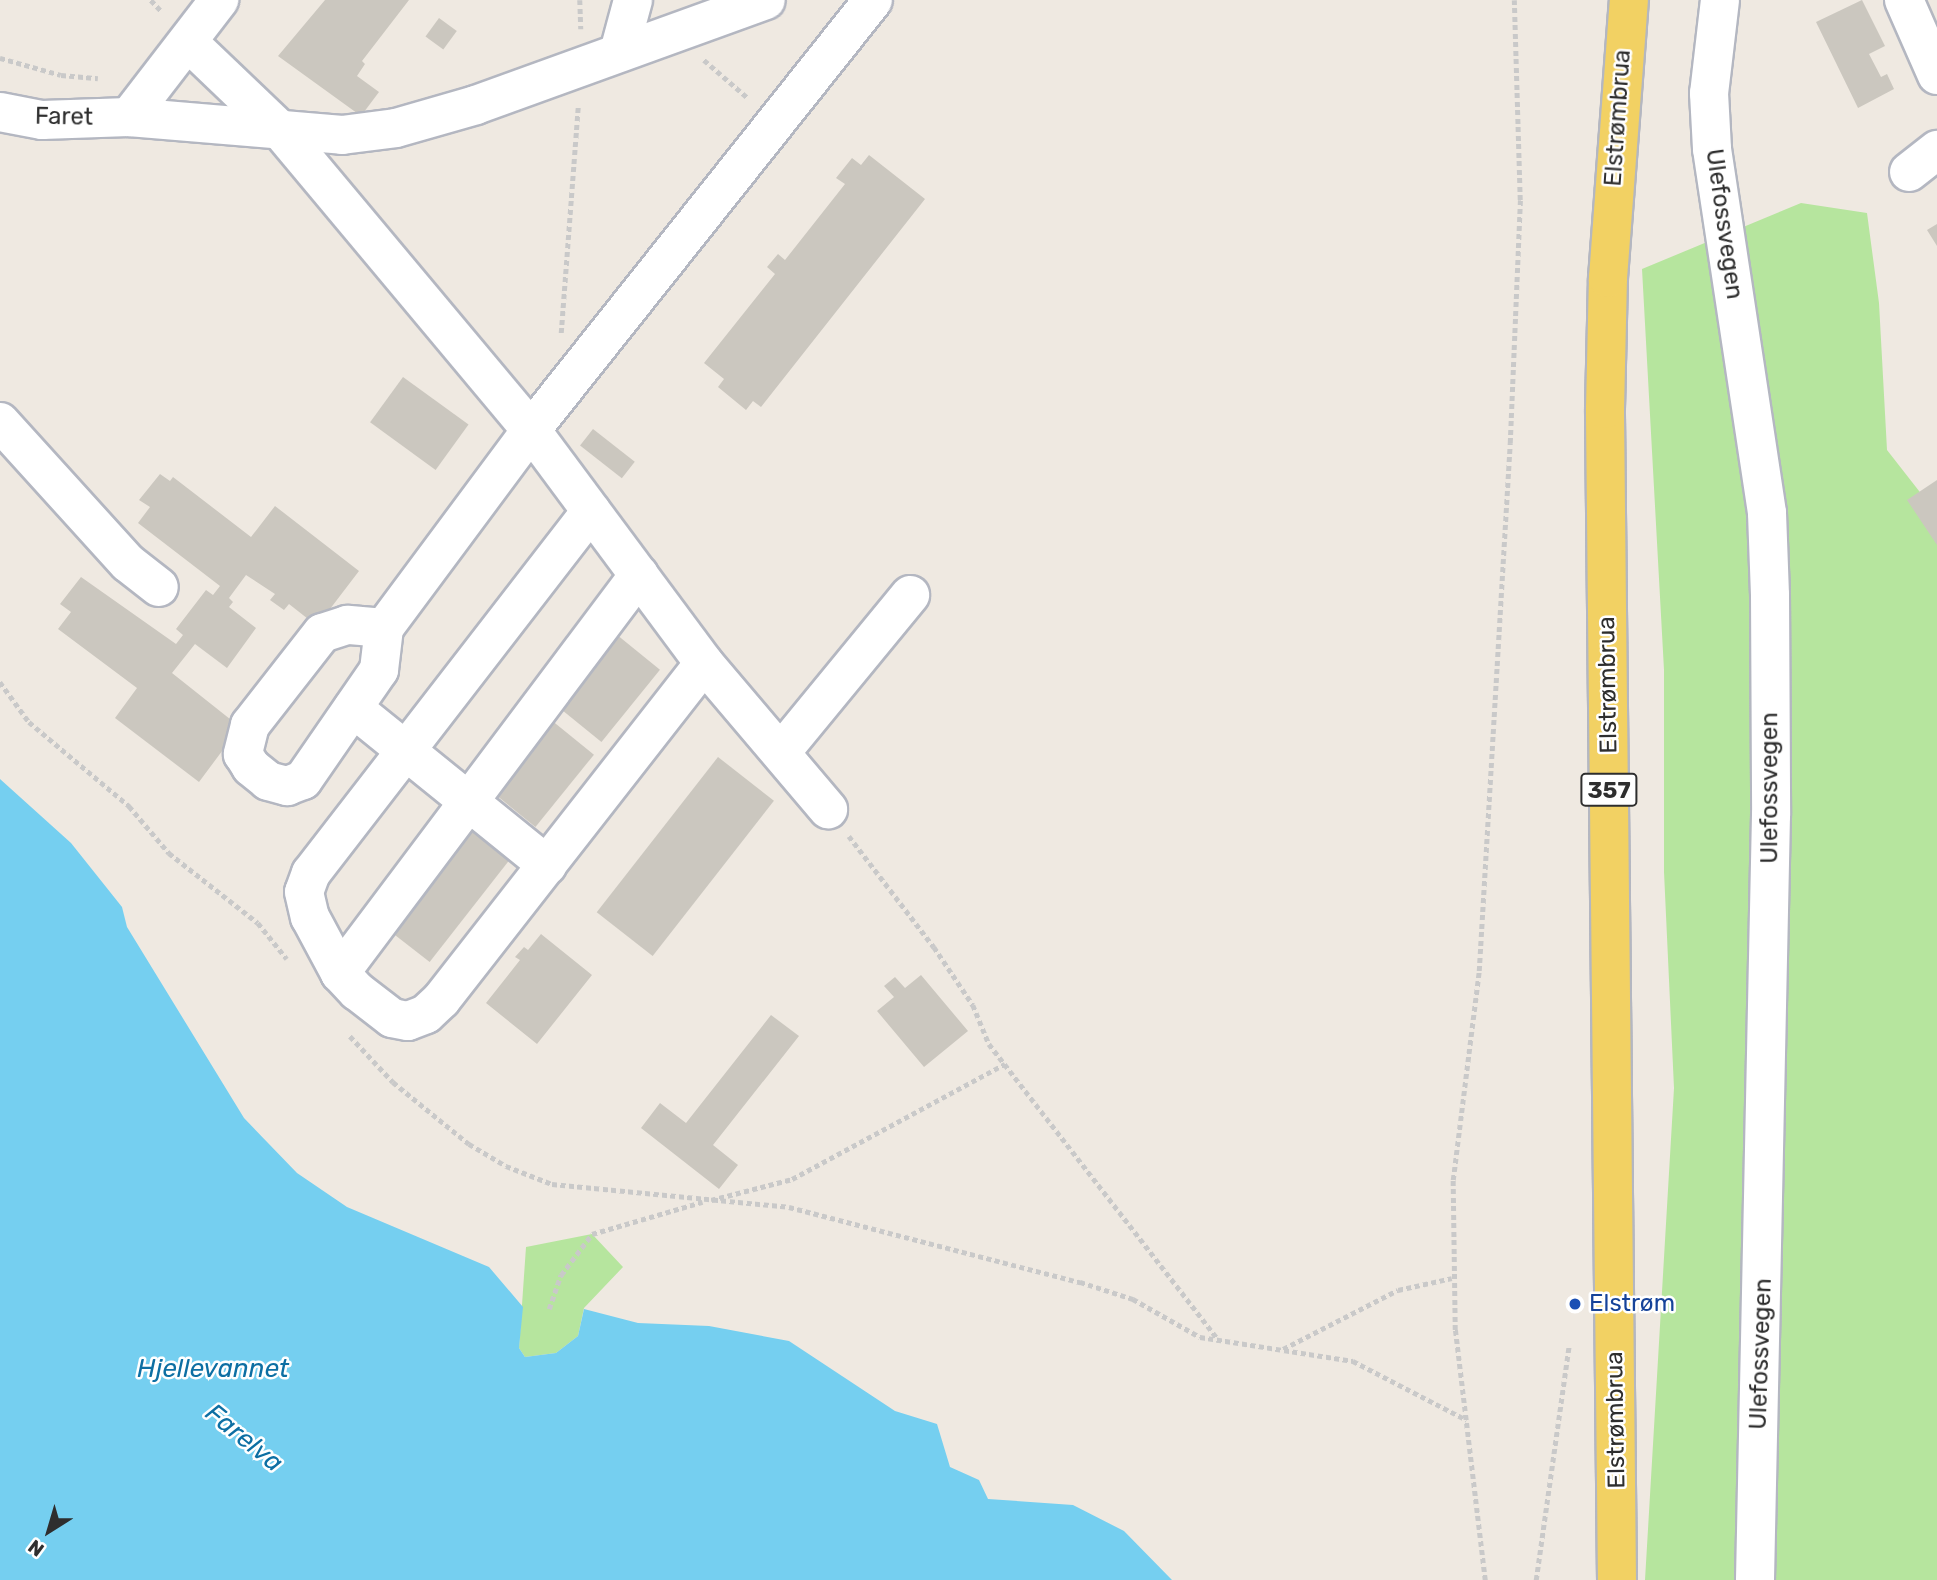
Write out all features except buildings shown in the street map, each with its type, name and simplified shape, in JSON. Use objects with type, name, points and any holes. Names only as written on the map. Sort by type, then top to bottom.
[{"type":"main road","name":"Elstrømbrua","points":[[1617,1580],[1605,409],[1608,264],[1629,0]]},
{"type":"street","points":[[129,117],[159,83],[219,0]]},
{"type":"street","points":[[619,52],[633,0]]},
{"type":"street","name":"Faret","points":[[0,112],[42,120],[129,117],[342,135],[397,128],[476,105],[766,0]]},
{"type":"street","points":[[384,628],[347,625],[322,633],[250,724],[243,754],[268,781],[287,786],[303,780],[379,670],[384,628],[531,430],[566,390],[778,124],[873,0]]},
{"type":"street","name":"Ulefossvegen","points":[[1720,0],[1709,93],[1712,149],[1767,513],[1770,595],[1770,869],[1755,1580]]},
{"type":"street","points":[[1904,0],[1937,75]]},
{"type":"street","points":[[188,42],[281,131],[531,430],[704,663],[782,751],[828,809]]},
{"type":"street","points":[[0,422],[128,563],[159,587]]},
{"type":"street","points":[[591,511],[311,873],[304,892],[310,917],[340,973],[391,1018],[408,1021],[426,1014],[547,865],[704,663]]},
{"type":"street","points":[[340,973],[639,575]]},
{"type":"street","points":[[782,751],[910,595]]},
{"type":"street","points":[[353,708],[547,865]]},
{"type":"path","points":[[566,390],[561,327],[582,66],[580,0]]},
{"type":"path","points":[[1485,1580],[1452,1278],[1453,1180],[1478,982],[1490,820],[1510,443],[1520,200],[1514,0]]},
{"type":"path","points":[[673,33],[778,124]]},
{"type":"path","points":[[0,58],[61,75],[159,83]]},
{"type":"path","points":[[0,683],[29,722],[129,806],[169,853],[258,923],[292,965]]},
{"type":"path","points":[[828,809],[934,947],[973,1005],[989,1044],[1220,1342]]},
{"type":"path","points":[[343,1028],[433,1118],[506,1166],[552,1184],[789,1207],[1080,1282],[1133,1300],[1170,1324],[1220,1342],[1353,1361],[1466,1420]]},
{"type":"path","points":[[549,1309],[561,1275],[593,1234],[792,1179],[1005,1064]]},
{"type":"path","points":[[1282,1349],[1386,1295],[1452,1278]]},
{"type":"path","points":[[1536,1580],[1569,1346]]},
{"type":"green space","points":[[1801,203],[1867,213],[1879,303],[1887,450],[1937,514],[1937,1580],[1645,1580],[1674,1088],[1664,872],[1664,670],[1642,269]]},
{"type":"green space","points":[[592,1234],[623,1267],[584,1308],[578,1336],[556,1353],[525,1357],[519,1348],[526,1247]]},
{"type":"water","name":"Hjellevannet","points":[[0,779],[71,843],[122,907],[127,927],[244,1118],[297,1173],[347,1207],[489,1267],[523,1307],[519,1348],[525,1357],[556,1353],[578,1336],[584,1309],[638,1323],[709,1326],[789,1341],[895,1411],[937,1424],[950,1467],[979,1480],[988,1499],[1073,1505],[1124,1531],[1172,1580],[0,1580]]},
{"type":"place","name":"Elstrøm","points":[[1575,1304]]},
{"type":"water label","name":"Farelva","points":[[244,1438]]}]
